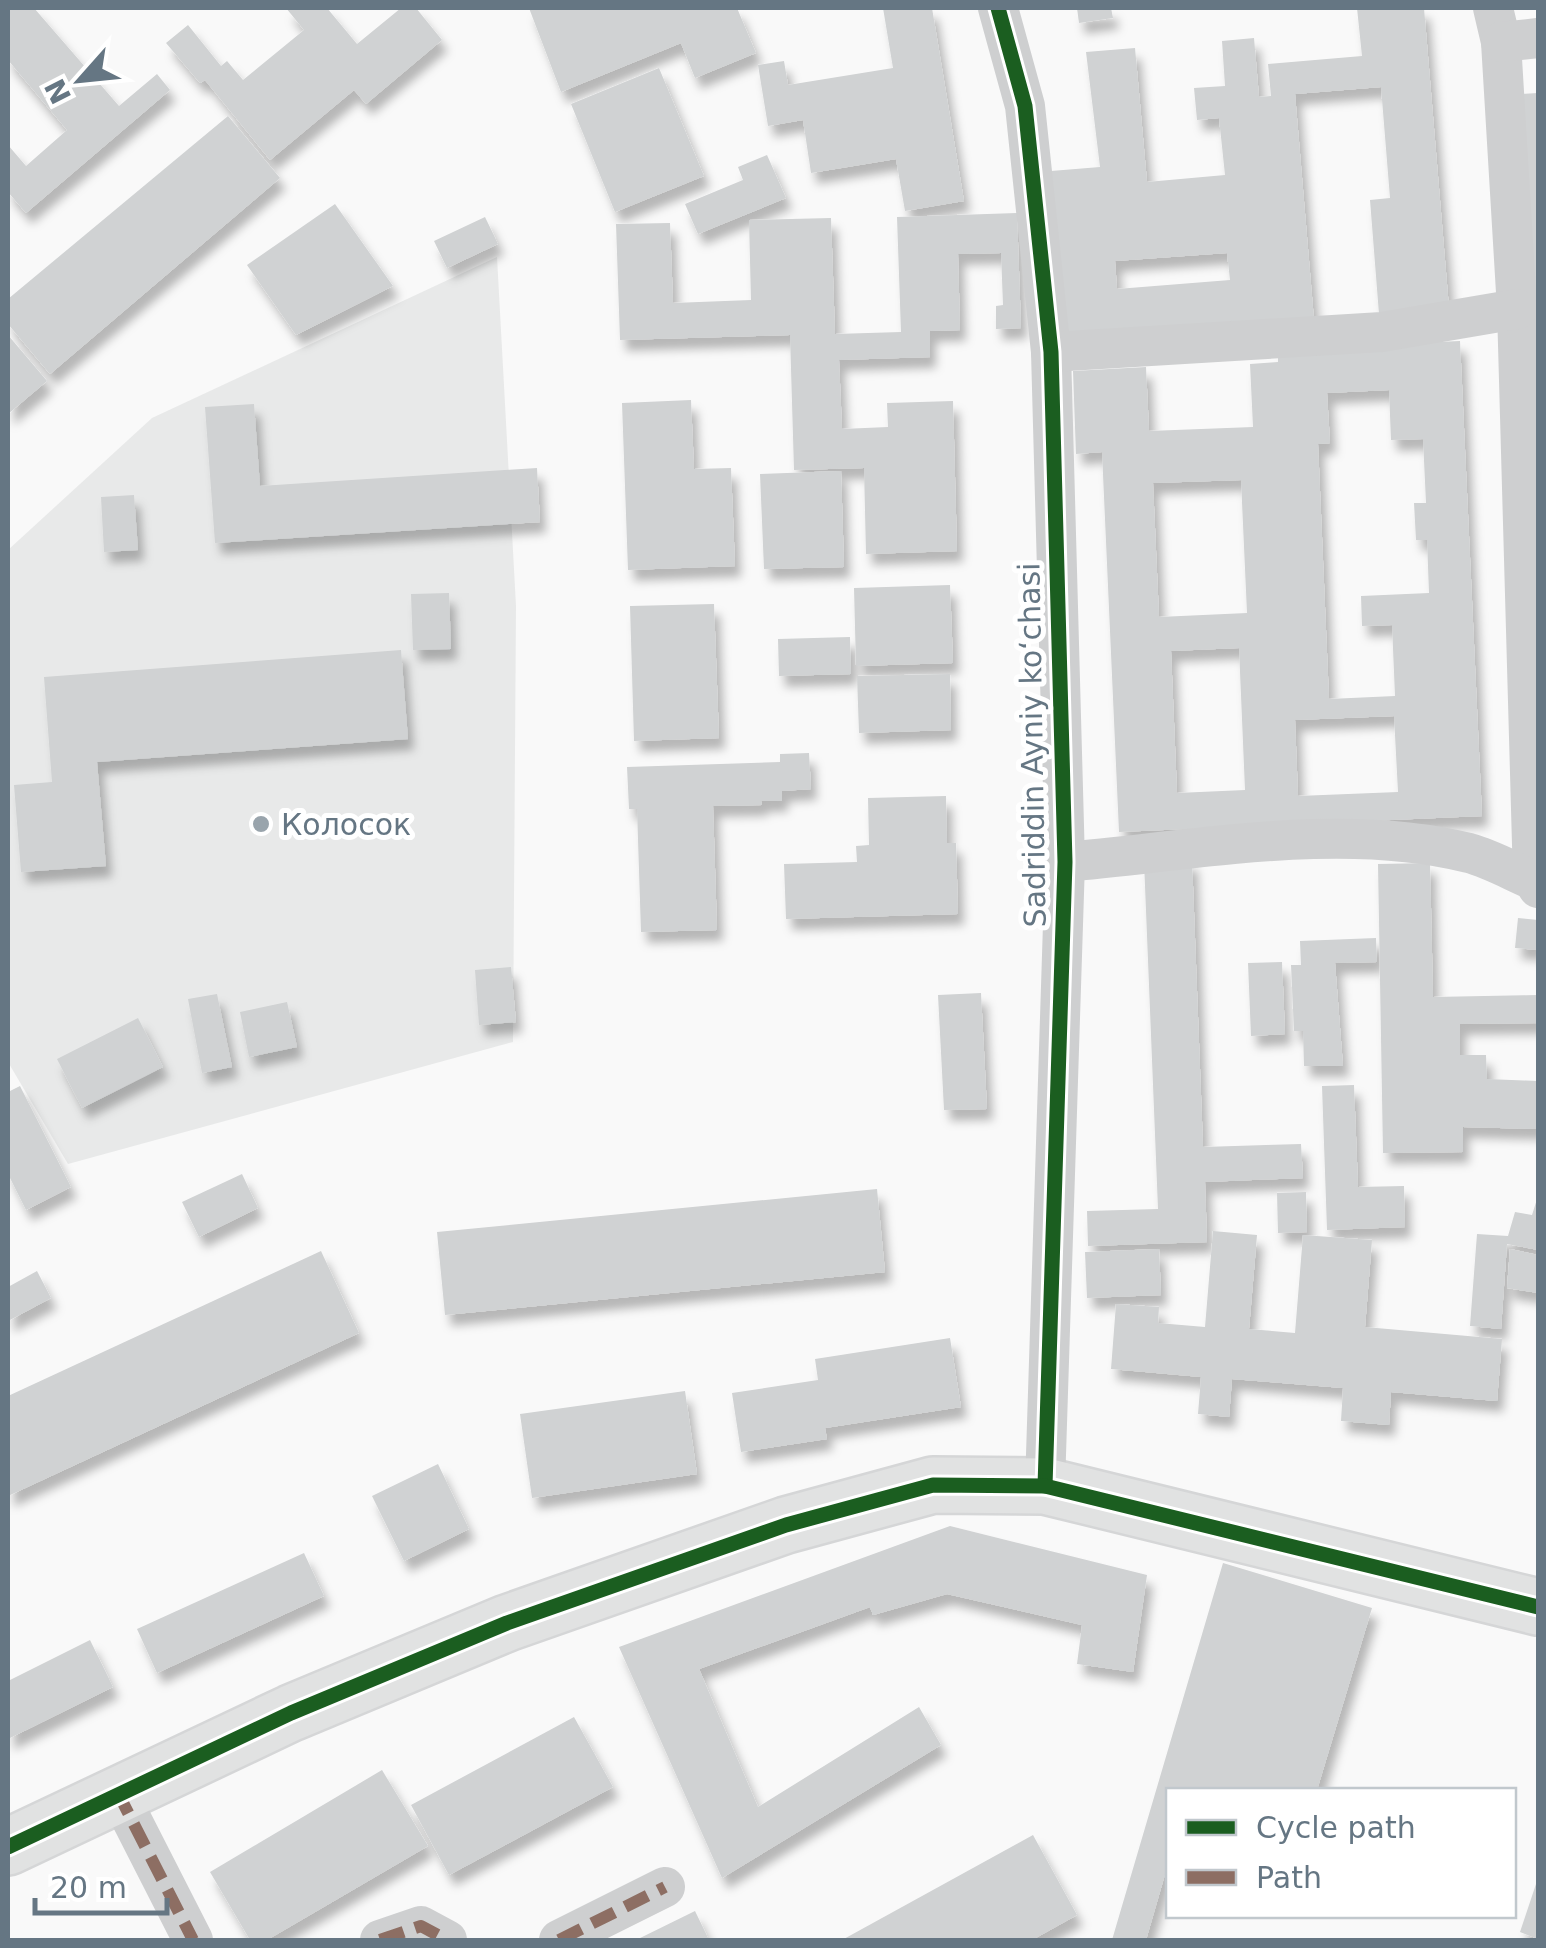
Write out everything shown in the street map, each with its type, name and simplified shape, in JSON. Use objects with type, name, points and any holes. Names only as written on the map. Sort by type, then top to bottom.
[{"type":"street","name":"Sadriddin Ayniy koʻchasi","points":[[998,8],[1025,106],[1051,352],[1065,862],[1046,1486]]},
{"type":"street","points":[[1065,862],[1302,842],[1408,842],[1472,854],[1536,884],[1511,29]]},
{"type":"street","points":[[1051,352],[1382,332],[1517,309]]},
{"type":"street","points":[[8,1846],[118,1791],[508,1623],[786,1525],[933,1485],[1046,1486],[1538,1607]]},
{"type":"street","points":[[118,1791],[194,1940]]},
{"type":"street","points":[[559,1940],[665,1886]]},
{"type":"street","points":[[380,1940],[421,1926],[447,1940]]},
{"type":"shaded area","name":"Колосок","points":[[497,257],[516,606],[513,1042],[68,1164],[8,1062],[8,550],[152,418]]},
{"type":"building","points":[[8,8],[34,8],[119,106],[157,74],[170,90],[26,213],[8,192],[8,145],[26,166],[67,130],[8,60]]},
{"type":"building","points":[[286,8],[327,8],[357,44],[401,8],[416,8],[442,40],[366,104],[354,90],[270,160],[205,80],[200,83],[166,43],[188,25],[221,66],[227,61],[243,80],[304,30]]},
{"type":"building","points":[[529,8],[737,8],[756,53],[695,78],[681,43],[561,92]]},
{"type":"building","points":[[883,8],[932,8],[964,201],[905,211],[896,159],[811,173],[803,120],[768,126],[758,65],[784,61],[788,85],[893,68]]},
{"type":"building","points":[[1077,8],[1111,8],[1113,18],[1079,23]]},
{"type":"building","points":[[1357,8],[1424,8],[1449,308],[1379,314],[1370,200],[1390,198],[1381,87],[1295,94],[1314,320],[1067,340],[1051,171],[1100,167],[1086,52],[1135,48],[1147,182],[1225,175],[1219,118],[1197,120],[1194,88],[1225,86],[1222,41],[1254,38],[1259,97],[1271,96],[1268,64],[1362,56]],"holes":[[[1227,253],[1230,280],[1117,289],[1115,261]]]},
{"type":"building","points":[[659,68],[704,176],[615,212],[571,104]]},
{"type":"building","points":[[1538,93],[1538,413],[1521,94]]},
{"type":"building","points":[[228,116],[280,178],[50,374],[8,324],[8,299]]},
{"type":"building","points":[[767,155],[786,198],[698,234],[685,204],[743,180],[738,167]]},
{"type":"building","points":[[335,204],[393,286],[296,335],[247,265]]},
{"type":"building","points":[[1017,213],[1021,328],[996,329],[996,306],[1003,305],[1001,253],[958,254],[960,330],[930,331],[930,357],[839,360],[842,429],[888,427],[887,403],[953,401],[957,551],[866,554],[864,468],[794,470],[790,335],[620,340],[616,224],[670,223],[673,303],[751,300],[749,220],[831,218],[835,334],[901,332],[897,217]]},
{"type":"building","points":[[485,217],[498,244],[447,268],[434,241]]},
{"type":"building","points":[[8,335],[47,381],[8,414]]},
{"type":"building","points":[[1460,341],[1482,816],[1119,832],[1102,452],[1076,454],[1073,371],[1146,367],[1149,431],[1253,427],[1250,364],[1278,362],[1278,349]],"holes":[[[1389,390],[1391,440],[1423,439],[1426,503],[1414,503],[1416,540],[1427,540],[1429,593],[1361,596],[1362,626],[1392,625],[1395,696],[1329,699],[1318,444],[1330,443],[1327,393]],[[1241,480],[1247,613],[1159,617],[1153,483]],[[1239,648],[1245,790],[1177,793],[1171,651]],[[1394,716],[1398,792],[1298,796],[1295,720]]]},
{"type":"building","points":[[691,400],[694,469],[731,468],[735,566],[628,570],[622,403]]},
{"type":"building","points":[[254,404],[260,486],[537,468],[540,522],[215,543],[205,407]]},
{"type":"building","points":[[841,471],[844,567],[764,569],[760,474]]},
{"type":"building","points":[[134,495],[138,550],[104,552],[101,497]]},
{"type":"building","points":[[950,585],[953,663],[856,666],[854,588]]},
{"type":"building","points":[[449,593],[451,649],[413,650],[411,594]]},
{"type":"building","points":[[714,604],[719,738],[634,741],[630,606]]},
{"type":"building","points":[[850,637],[851,674],[779,676],[778,639]]},
{"type":"building","points":[[401,650],[408,739],[97,762],[106,866],[21,872],[14,785],[52,782],[44,677]]},
{"type":"building","points":[[950,674],[951,730],[859,733],[857,676]]},
{"type":"building","points":[[809,753],[811,789],[782,791],[782,801],[761,801],[762,805],[713,806],[717,930],[641,932],[637,809],[629,809],[627,767],[780,762],[780,754]]},
{"type":"building","points":[[946,796],[947,843],[956,843],[958,914],[786,919],[784,864],[857,862],[856,846],[869,845],[868,798]]},
{"type":"building","points":[[1192,859],[1203,1147],[1301,1144],[1303,1178],[1205,1182],[1207,1242],[1088,1246],[1087,1211],[1158,1209],[1144,861]]},
{"type":"building","points":[[1430,863],[1433,997],[1538,995],[1538,1023],[1460,1024],[1460,1055],[1486,1055],[1487,1079],[1538,1081],[1538,1129],[1463,1127],[1463,1152],[1383,1153],[1378,864]]},
{"type":"building","points":[[1518,918],[1538,920],[1538,950],[1515,948]]},
{"type":"building","points":[[1376,938],[1377,962],[1335,963],[1343,1066],[1304,1066],[1303,1031],[1294,1031],[1291,965],[1301,965],[1300,941]]},
{"type":"building","points":[[1282,962],[1285,1034],[1251,1036],[1248,963]]},
{"type":"building","points":[[511,967],[516,1022],[479,1025],[475,970]]},
{"type":"building","points":[[981,993],[987,1109],[944,1110],[938,995]]},
{"type":"building","points":[[217,994],[232,1067],[202,1073],[188,999]]},
{"type":"building","points":[[287,1002],[297,1047],[249,1057],[240,1012]]},
{"type":"building","points":[[138,1018],[163,1067],[82,1108],[57,1059]]},
{"type":"building","points":[[1354,1085],[1358,1187],[1404,1186],[1405,1227],[1327,1230],[1322,1086]]},
{"type":"building","points":[[20,1086],[71,1187],[26,1210],[8,1174],[8,1092]]},
{"type":"building","points":[[242,1174],[258,1208],[199,1237],[182,1202]]},
{"type":"building","points":[[877,1189],[885,1272],[445,1315],[437,1232]]},
{"type":"building","points":[[1306,1192],[1307,1232],[1278,1233],[1277,1193]]},
{"type":"building","points":[[1538,1196],[1538,1250],[1507,1244],[1501,1329],[1470,1326],[1477,1234],[1508,1236],[1515,1212],[1532,1215]]},
{"type":"building","points":[[1213,1231],[1257,1235],[1249,1329],[1295,1333],[1303,1235],[1372,1240],[1365,1327],[1502,1339],[1497,1401],[1391,1392],[1389,1425],[1341,1421],[1343,1388],[1232,1379],[1229,1417],[1198,1414],[1201,1377],[1111,1369],[1116,1304],[1159,1307],[1158,1323],[1205,1327]]},
{"type":"building","points":[[1159,1249],[1161,1295],[1087,1298],[1085,1252]]},
{"type":"building","points":[[1510,1249],[1538,1255],[1538,1293],[1507,1288]]},
{"type":"building","points":[[321,1251],[359,1333],[8,1496],[8,1396]]},
{"type":"building","points":[[37,1271],[51,1298],[8,1321],[8,1287]]},
{"type":"building","points":[[950,1338],[961,1407],[825,1428],[827,1439],[741,1452],[732,1393],[818,1380],[815,1359]]},
{"type":"building","points":[[685,1391],[697,1474],[532,1498],[520,1414]]},
{"type":"building","points":[[438,1464],[469,1529],[404,1561],[372,1496]]},
{"type":"building","points":[[950,1526],[1147,1575],[1133,1672],[1077,1664],[1082,1625],[947,1594],[873,1615],[870,1607],[699,1669],[758,1807],[919,1707],[941,1745],[722,1878],[619,1647]]},
{"type":"building","points":[[304,1553],[324,1596],[157,1673],[137,1629]]},
{"type":"building","points":[[1223,1563],[1372,1608],[1318,1788],[1166,1788],[1166,1871],[1146,1940],[1112,1940]]},
{"type":"building","points":[[90,1640],[113,1687],[8,1739],[8,1681]]},
{"type":"building","points":[[574,1717],[613,1787],[449,1875],[411,1805]]},
{"type":"building","points":[[382,1770],[428,1846],[267,1940],[250,1940],[210,1872]]},
{"type":"building","points":[[1033,1835],[1077,1915],[1032,1940],[842,1940]]},
{"type":"building","points":[[1538,1878],[1538,1939],[1520,1932]]},
{"type":"building","points":[[695,1911],[709,1940],[636,1940]]},
{"type":"marked path","points":[[117,1791],[193,1940]]},
{"type":"marked path","points":[[559,1940],[665,1887]]},
{"type":"marked path","points":[[380,1940],[421,1926],[447,1940]]},
{"type":"cycle path","points":[[998,8],[1025,106],[1051,352],[1065,862],[1045,1486]]},
{"type":"cycle path","points":[[8,1847],[291,1713],[507,1623],[786,1525],[933,1485],[1045,1486],[1538,1607]]},
{"type":"place","name":"Колосок","points":[[261,824]]}]
